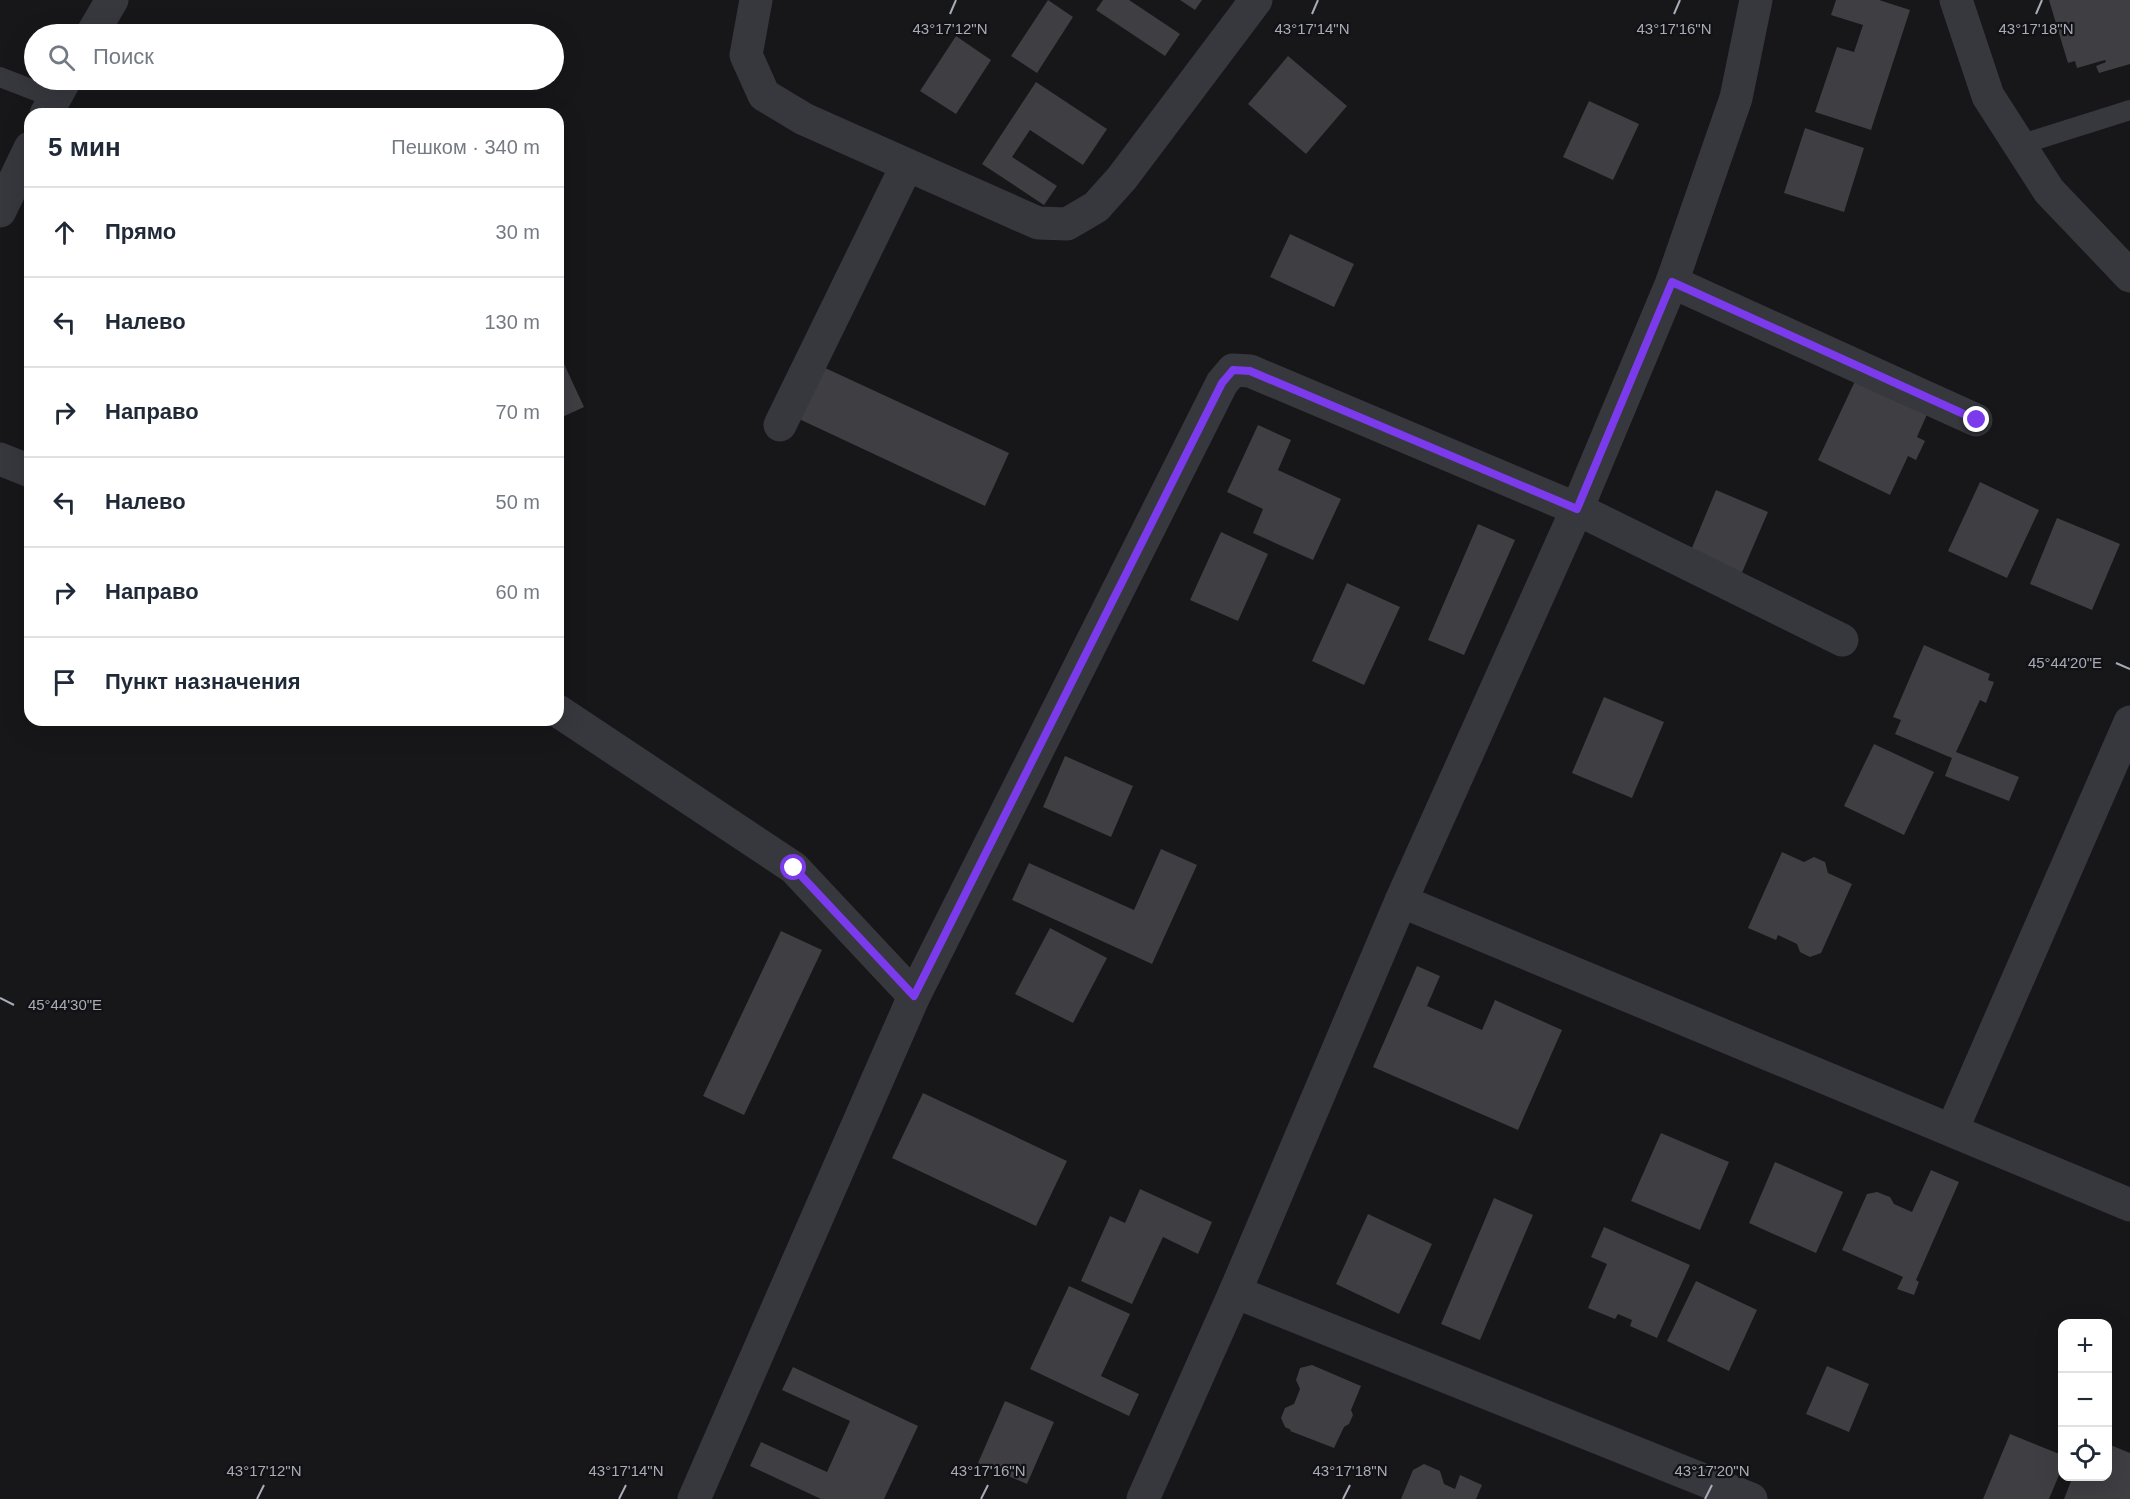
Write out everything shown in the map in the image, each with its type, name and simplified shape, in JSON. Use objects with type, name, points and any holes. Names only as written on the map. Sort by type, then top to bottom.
[{"type":"street","points":[[98,24],[112,0]]},
{"type":"street","points":[[756,0],[746,55],[764,95],[804,119],[1038,223],[1066,224],[1095,207],[1122,178],[1256,0]]},
{"type":"street","points":[[1143,1499],[1235,1292],[1401,900],[1577,509],[1672,282],[1737,98],[1756,0]]},
{"type":"street","points":[[1956,0],[1988,96],[2049,191],[2130,276]]},
{"type":"street","points":[[0,211],[24,161]]},
{"type":"street","points":[[780,425],[907,165]]},
{"type":"street","points":[[1672,282],[1977,420]]},
{"type":"street","points":[[694,1499],[914,996],[1222,383],[1233,370],[1250,371],[1577,509],[1842,640]]},
{"type":"street","points":[[0,459],[24,469]]},
{"type":"street","points":[[564,715],[794,868],[914,996]]},
{"type":"street","points":[[1952,1130],[2130,722]]},
{"type":"street","points":[[1401,900],[2130,1205]]},
{"type":"street","points":[[1235,1292],[1751,1499]]},
{"type":"lane","points":[[0,77],[24,86]]},
{"type":"lane","points":[[36,90],[55,97]]},
{"type":"lane","points":[[2019,145],[2130,110]]},
{"type":"building","points":[[1048,0],[1073,17],[1037,73],[1011,56]]},
{"type":"building","points":[[1103,0],[1129,0],[1180,34],[1165,56],[1096,10]]},
{"type":"building","points":[[1180,0],[1202,0],[1195,10]]},
{"type":"building","points":[[1836,0],[1879,0],[1910,10],[1871,130],[1815,112],[1837,47],[1854,52],[1863,25],[1831,15]]},
{"type":"building","points":[[2049,0],[2130,0],[2130,64],[2099,73],[2096,66],[2106,62],[2105,60],[2077,68],[2075,61],[2068,63]]},
{"type":"building","points":[[956,36],[991,60],[956,114],[920,91]]},
{"type":"building","points":[[1288,56],[1347,106],[1306,154],[1248,104]]},
{"type":"building","points":[[1036,82],[1107,129],[1083,165],[1030,130],[1012,157],[1057,186],[1044,205],[982,164]]},
{"type":"building","points":[[1589,101],[1639,124],[1613,180],[1563,157]]},
{"type":"building","points":[[1805,128],[1864,148],[1844,212],[1784,193]]},
{"type":"building","points":[[1290,234],[1354,264],[1334,307],[1270,277]]},
{"type":"building","points":[[564,364],[584,407],[564,416]]},
{"type":"building","points":[[823,367],[1009,453],[985,506],[799,419]]},
{"type":"building","points":[[1856,379],[1928,412],[1917,437],[1925,441],[1916,460],[1908,456],[1890,495],[1818,460]]},
{"type":"building","points":[[1258,425],[1291,440],[1278,470],[1341,499],[1313,560],[1253,533],[1263,509],[1227,492]]},
{"type":"building","points":[[1980,482],[2039,510],[2007,578],[1948,551]]},
{"type":"building","points":[[1716,490],[1768,512],[1740,577],[1689,555]]},
{"type":"building","points":[[2057,518],[2120,544],[2092,610],[2030,584]]},
{"type":"building","points":[[1478,524],[1515,540],[1464,655],[1428,640]]},
{"type":"building","points":[[1221,532],[1268,554],[1238,621],[1190,600]]},
{"type":"building","points":[[1347,583],[1400,607],[1364,685],[1312,661]]},
{"type":"building","points":[[1924,645],[1990,674],[1988,680],[1994,682],[1986,703],[1980,700],[1956,752],[2019,777],[2009,801],[1945,776],[1952,758],[1895,734],[1901,720],[1893,717]]},
{"type":"building","points":[[1604,697],[1664,722],[1632,798],[1572,773]]},
{"type":"building","points":[[1874,744],[1934,772],[1904,835],[1844,806]]},
{"type":"building","points":[[1065,756],[1133,786],[1111,837],[1043,807]]},
{"type":"building","points":[[1161,849],[1197,865],[1152,964],[1012,900],[1029,863],[1134,910]]},
{"type":"building","points":[[1782,852],[1804,862],[1814,857],[1825,862],[1828,873],[1852,884],[1821,953],[1810,957],[1800,952],[1797,944],[1778,935],[1776,940],[1748,928]]},
{"type":"building","points":[[1050,928],[1107,958],[1073,1023],[1015,994]]},
{"type":"building","points":[[781,931],[822,950],[744,1115],[703,1096]]},
{"type":"building","points":[[1417,966],[1440,976],[1427,1006],[1482,1030],[1495,1000],[1562,1030],[1518,1130],[1373,1067]]},
{"type":"building","points":[[923,1093],[1067,1161],[1036,1226],[892,1158]]},
{"type":"building","points":[[1661,1133],[1729,1162],[1700,1230],[1631,1201]]},
{"type":"building","points":[[1775,1162],[1843,1192],[1816,1253],[1749,1223]]},
{"type":"building","points":[[1931,1170],[1959,1182],[1916,1280],[1919,1282],[1914,1295],[1897,1289],[1903,1277],[1842,1250],[1867,1194],[1877,1192],[1890,1197],[1894,1204],[1912,1212]]},
{"type":"building","points":[[1140,1189],[1212,1222],[1198,1254],[1163,1237],[1132,1304],[1081,1281],[1110,1216],[1125,1223]]},
{"type":"building","points":[[1494,1198],[1533,1215],[1480,1340],[1441,1324]]},
{"type":"building","points":[[1368,1214],[1432,1244],[1399,1314],[1336,1284]]},
{"type":"building","points":[[1604,1227],[1690,1265],[1657,1338],[1630,1326],[1632,1320],[1618,1314],[1615,1319],[1588,1308],[1607,1264],[1591,1257]]},
{"type":"building","points":[[1696,1281],[1757,1310],[1729,1371],[1667,1341]]},
{"type":"building","points":[[1069,1286],[1130,1314],[1101,1376],[1139,1394],[1129,1416],[1030,1369]]},
{"type":"building","points":[[1312,1365],[1361,1386],[1351,1410],[1353,1415],[1349,1424],[1344,1427],[1334,1448],[1290,1431],[1285,1427],[1281,1418],[1285,1408],[1294,1404],[1300,1389],[1296,1380],[1300,1368]]},
{"type":"building","points":[[1827,1366],[1869,1384],[1849,1432],[1806,1414]]},
{"type":"building","points":[[793,1367],[918,1426],[884,1499],[821,1499],[750,1466],[761,1442],[827,1472],[850,1421],[782,1390]]},
{"type":"building","points":[[1005,1401],[1054,1422],[1027,1484],[978,1463]]},
{"type":"building","points":[[2010,1434],[2058,1453],[2058,1478],[2049,1499],[1983,1499]]},
{"type":"building","points":[[2112,1446],[2130,1453],[2130,1499],[2064,1499],[2071,1481],[2112,1481]]},
{"type":"building","points":[[1424,1464],[1440,1471],[1444,1484],[1455,1489],[1460,1475],[1482,1485],[1476,1499],[1401,1499],[1413,1470]]},
{"type":"route","points":[[794,868],[914,996],[1222,383],[1233,370],[1250,371],[1577,509],[1672,282],[1977,420]]}]
